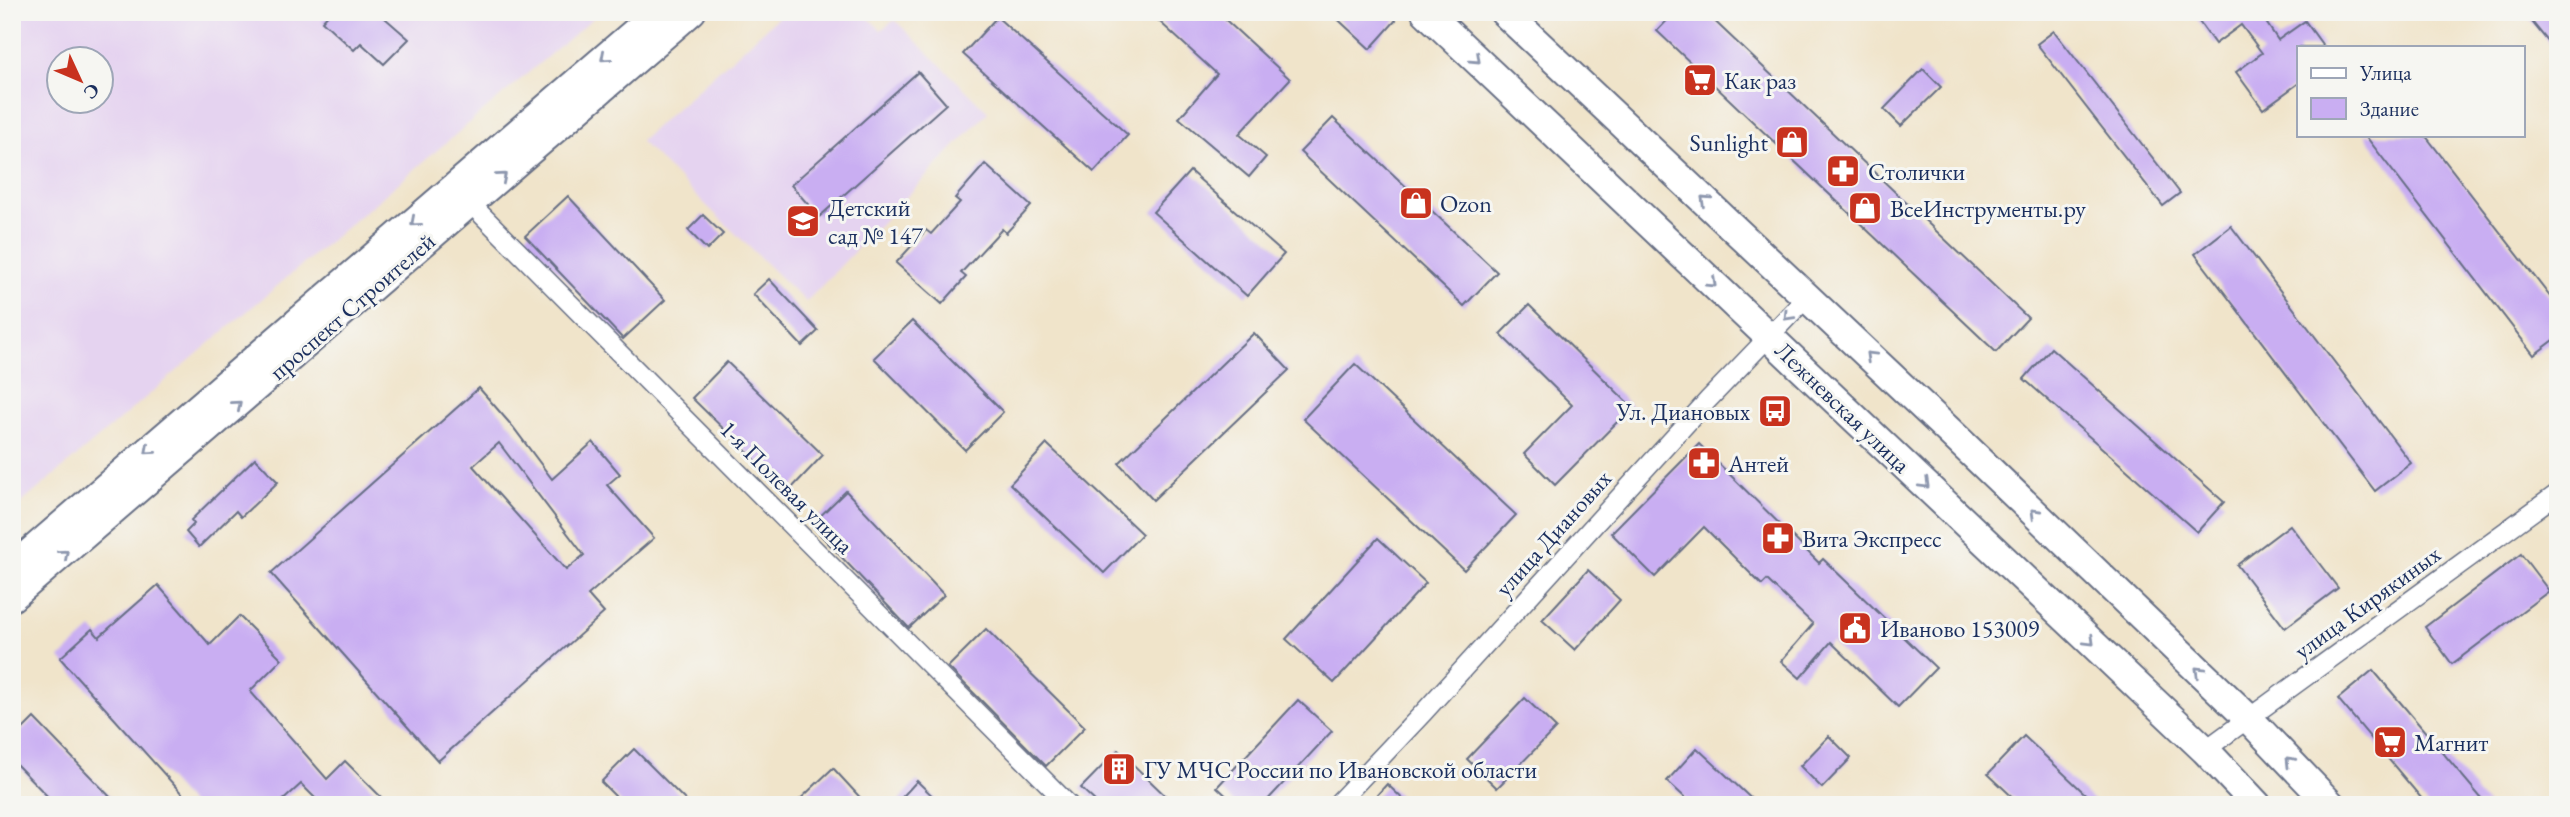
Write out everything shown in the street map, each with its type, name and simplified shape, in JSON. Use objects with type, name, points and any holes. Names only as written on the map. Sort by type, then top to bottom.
[{"type":"highway","name":"Лежневская улица","points":[[1426,12],[2205,750],[2257,805]]},
{"type":"highway","points":[[1504,12],[1808,296],[2248,718],[2331,805]]},
{"type":"main road","name":"проспект Строителей","points":[[12,598],[463,195],[657,12]]},
{"type":"main road","name":"проспект Строителей","points":[[12,567],[463,195],[692,12]]},
{"type":"street","name":"1-я Полевая улица","points":[[463,195],[1069,805]]},
{"type":"street","name":"улица Диановых","points":[[1336,805],[1808,296]]},
{"type":"street","name":"улица Кирякиных","points":[[2205,750],[2558,493]]},
{"type":"shaded area","points":[[12,12],[600,12],[12,511]]},
{"type":"shaded area","name":"Детский сад № 147","points":[[784,12],[862,12],[881,30],[895,20],[988,112],[806,302],[640,141]]},
{"type":"building","points":[[330,12],[378,12],[409,39],[384,64],[361,43],[354,50],[322,21]]},
{"type":"building","points":[[1149,12],[1217,12],[1290,79],[1239,134],[1266,157],[1249,177],[1179,118],[1217,74]]},
{"type":"building","points":[[1330,12],[1388,12],[1396,20],[1370,49]]},
{"type":"building","points":[[1675,12],[1705,12],[2028,318],[1996,352],[1657,31]]},
{"type":"building","points":[[2192,12],[2259,12],[2278,40],[2305,21],[2323,46],[2297,46],[2297,84],[2263,109],[2236,72],[2262,53],[2241,25],[2215,44]]},
{"type":"building","points":[[2524,12],[2558,12],[2558,54]]},
{"type":"building","points":[[997,17],[1128,135],[1094,172],[963,54]]},
{"type":"building","points":[[2054,31],[2180,193],[2163,206],[2037,44]]},
{"type":"building","points":[[1923,69],[1941,87],[1901,126],[1884,109]]},
{"type":"building","points":[[918,72],[946,104],[819,217],[791,185]]},
{"type":"building","points":[[1333,118],[1497,272],[1464,306],[1300,152]]},
{"type":"building","points":[[2366,136],[2426,136],[2558,307],[2558,337],[2534,355]]},
{"type":"building","points":[[985,164],[1031,206],[1006,233],[1002,229],[961,273],[966,277],[942,304],[896,263],[926,230],[931,234],[960,202],[955,198]]},
{"type":"building","points":[[1190,171],[1284,254],[1247,296],[1153,212]]},
{"type":"building","points":[[568,196],[665,300],[623,339],[525,236]]},
{"type":"building","points":[[703,215],[723,234],[707,250],[688,230]]},
{"type":"building","points":[[2231,226],[2411,463],[2375,491],[2195,254]]},
{"type":"building","points":[[769,279],[818,331],[802,346],[753,294]]},
{"type":"building","points":[[1529,305],[1632,407],[1555,485],[1524,454],[1572,405],[1500,334]]},
{"type":"building","points":[[912,321],[1003,412],[965,450],[874,358]]},
{"type":"building","points":[[1254,333],[1289,370],[1153,500],[1119,463]]},
{"type":"building","points":[[2051,348],[2224,502],[2197,532],[2024,379]]},
{"type":"building","points":[[727,362],[823,455],[788,492],[692,398]]},
{"type":"building","points":[[1355,364],[1516,515],[1464,570],[1303,419]]},
{"type":"building","points":[[479,388],[513,427],[552,479],[593,442],[620,474],[607,485],[654,538],[588,595],[604,613],[438,761],[271,573]],"holes":[[[499,443],[584,555],[566,570],[473,466]]]},
{"type":"building","points":[[1047,444],[1142,534],[1104,573],[1010,484]]},
{"type":"building","points":[[1699,444],[1819,563],[1823,559],[1936,668],[1898,707],[1831,642],[1800,678],[1781,661],[1813,624],[1767,580],[1762,585],[1704,527],[1655,577],[1611,533]]},
{"type":"building","points":[[255,458],[278,482],[241,517],[236,511],[199,547],[186,532],[194,524],[191,520]]},
{"type":"building","points":[[846,491],[944,595],[909,628],[811,525]]},
{"type":"building","points":[[2290,525],[2338,588],[2285,628],[2237,565]]},
{"type":"building","points":[[1378,538],[1426,583],[1334,683],[1286,639]]},
{"type":"building","points":[[2521,554],[2549,591],[2452,664],[2425,627]]},
{"type":"building","points":[[1588,570],[1620,600],[1575,650],[1542,620]]},
{"type":"building","points":[[158,585],[210,645],[239,616],[282,659],[250,691],[327,779],[345,761],[389,805],[322,805],[301,784],[278,805],[192,805],[60,658],[92,629],[99,637]]},
{"type":"building","points":[[986,629],[1085,727],[1046,766],[948,667]]},
{"type":"building","points":[[2373,670],[2487,805],[2427,805],[2338,699]]},
{"type":"building","points":[[1525,698],[1556,728],[1497,788],[1467,759]]},
{"type":"building","points":[[1298,700],[1332,731],[1263,805],[1236,805],[1217,787]]},
{"type":"building","points":[[34,718],[118,805],[56,805],[12,760],[12,740]]},
{"type":"building","points":[[1829,736],[1851,758],[1822,788],[1800,766]]},
{"type":"building","points":[[2024,736],[2097,805],[2021,805],[1988,774]]},
{"type":"building","points":[[1697,748],[1758,805],[1693,805],[1667,781]]},
{"type":"building","points":[[634,749],[690,805],[624,805],[601,782]]},
{"type":"building","name":"ГУ МЧС России по Ивановской области","points":[[1118,750],[1175,805],[1099,805],[1081,788]]},
{"type":"building","points":[[833,768],[867,805],[794,805]]},
{"type":"building","points":[[917,781],[942,805],[895,805]]},
{"type":"building","points":[[1387,784],[1409,805],[1368,805]]},
{"type":"place","name":"Как раз","points":[[1700,80]]},
{"type":"place","name":"Sunlight","points":[[1792,142]]},
{"type":"place","name":"Столички","points":[[1843,171]]},
{"type":"place","name":"Ozon","points":[[1416,203]]},
{"type":"place","name":"ВсеИнструменты.ру","points":[[1865,208]]},
{"type":"place","name":"Детский сад № 147","points":[[803,221]]},
{"type":"place","name":"Ул. Диановых","points":[[1775,411]]},
{"type":"place","name":"Антей","points":[[1704,463]]},
{"type":"place","name":"Вита Экспресс","points":[[1778,538]]},
{"type":"place","name":"Иваново 153009","points":[[1855,628]]},
{"type":"place","name":"Магнит","points":[[2390,742]]},
{"type":"place","name":"ГУ МЧС России по Ивановской области","points":[[1119,769]]}]
